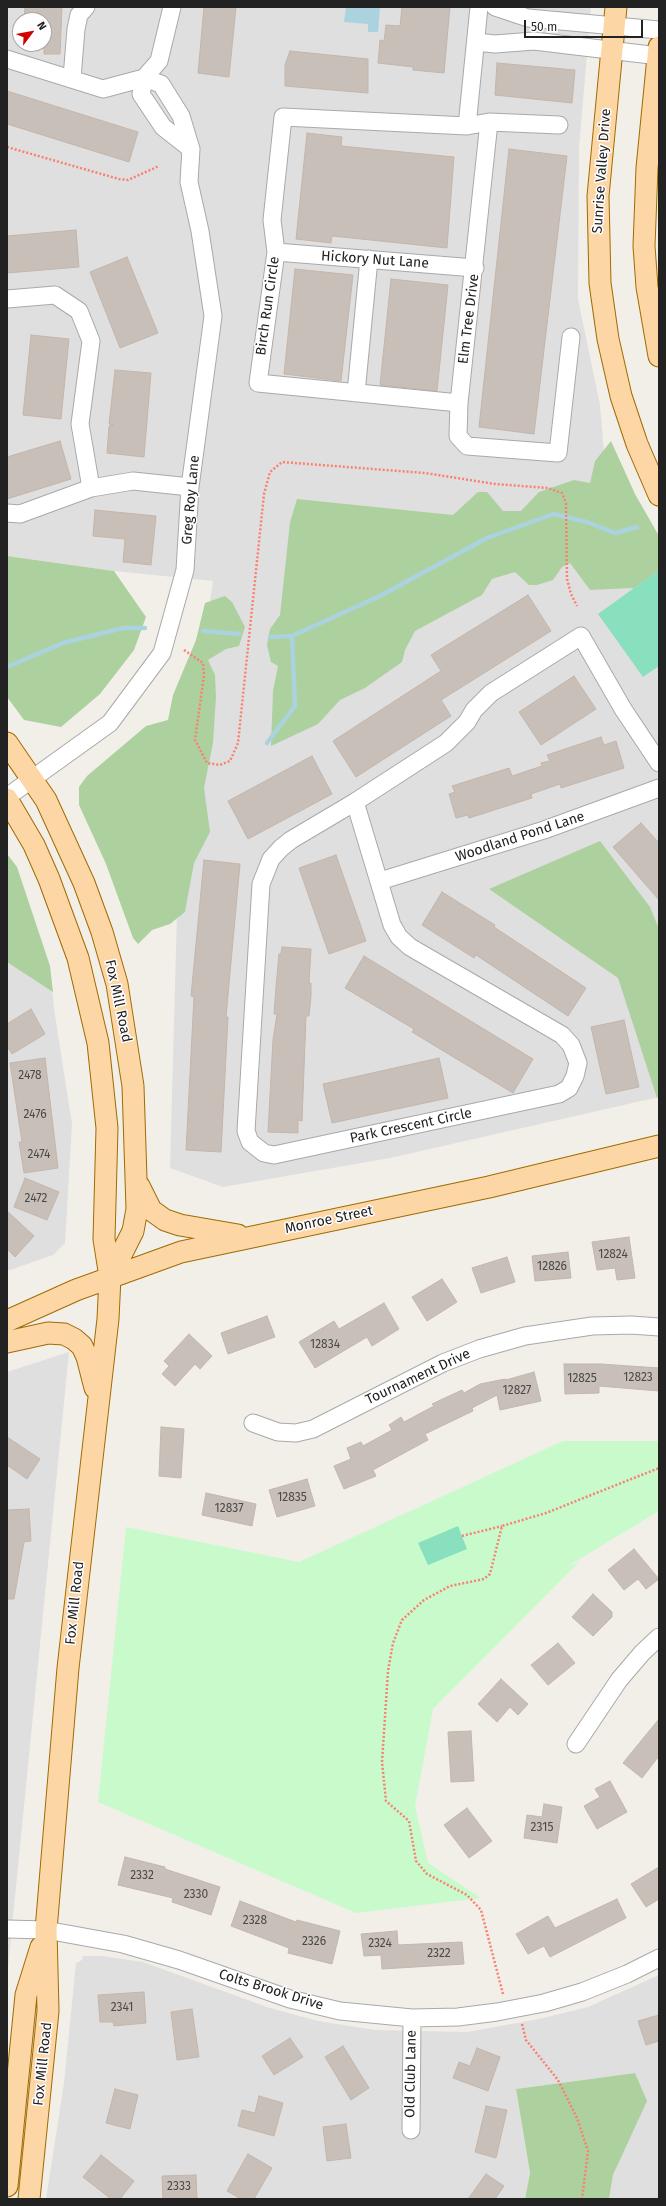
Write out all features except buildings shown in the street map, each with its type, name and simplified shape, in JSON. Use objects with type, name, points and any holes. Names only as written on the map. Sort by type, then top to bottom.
[{"type":"main road","name":"Sunrise Valley Drive","points":[[615,17],[598,196],[600,283],[608,339],[621,396],[638,444],[659,495]]},
{"type":"main road","points":[[659,53],[647,168],[644,222],[645,266],[654,309],[659,356]]},
{"type":"main road","name":"Fox Mill Road","points":[[7,743],[17,791],[34,845],[49,879],[78,958],[90,1003],[98,1043],[107,1128],[104,1239],[110,1277],[108,1319],[70,1645],[46,1930],[48,2011],[29,2199]]},
{"type":"main road","name":"Fox Mill Road","points":[[17,791],[46,800],[84,883],[102,932],[117,984],[134,1086],[137,1209],[133,1231],[110,1277]]},
{"type":"main road","name":"Monroe Street","points":[[7,1321],[110,1277],[181,1252],[489,1187],[659,1146]]},
{"type":"main road","points":[[137,1179],[149,1206],[164,1220],[180,1225],[248,1237]]},
{"type":"main road","points":[[7,1342],[48,1333],[64,1334],[74,1339],[82,1346],[87,1357],[98,1401]]},
{"type":"main road","name":"Fox Mill Road","points":[[7,2186],[26,1995],[46,1930]]},
{"type":"street","points":[[72,78],[76,30],[79,15],[86,7]]},
{"type":"street","points":[[7,59],[72,78],[103,89],[144,78],[160,61],[170,7]]},
{"type":"street","points":[[479,7],[467,126],[489,122],[559,125]]},
{"type":"street","points":[[495,7],[528,18],[615,17],[659,30]]},
{"type":"street","points":[[526,41],[528,18]]},
{"type":"street","points":[[476,42],[495,44],[526,41],[612,50],[659,53]]},
{"type":"street","name":"Greg Roy Lane","points":[[17,791],[110,723],[162,653],[185,570],[190,487],[213,316],[200,231],[189,182],[191,149],[182,116],[161,84],[144,78]]},
{"type":"street","name":"Birch Run Circle","points":[[458,403],[258,383],[276,252],[272,220],[283,117],[467,126]]},
{"type":"street","name":"Elm Tree Drive","points":[[489,122],[458,403],[458,436],[467,446],[558,453],[571,337]]},
{"type":"street","name":"Hickory Nut Lane","points":[[276,252],[474,268]]},
{"type":"street","points":[[356,393],[369,259]]},
{"type":"street","points":[[7,299],[55,295],[79,311],[91,341],[80,424],[91,488]]},
{"type":"street","points":[[7,514],[20,514],[91,488],[133,481],[190,487]]},
{"type":"street","name":"Park Crescent Circle","points":[[355,802],[392,925],[399,937],[410,947],[562,1035],[571,1045],[578,1064],[575,1076],[569,1088],[559,1094],[274,1155],[264,1153],[250,1142],[246,1131],[261,884],[271,859],[281,848],[291,840],[355,802],[446,743],[467,722],[474,710],[491,693],[581,636],[623,709],[659,763]]},
{"type":"street","name":"Woodland Pond Lane","points":[[380,881],[544,830],[659,788]]},
{"type":"street","name":"Tournament Drive","points":[[253,1423],[278,1432],[296,1433],[313,1429],[443,1363],[479,1349],[525,1336],[592,1326],[631,1325],[659,1327]]},
{"type":"street","points":[[576,1744],[619,1680],[642,1653],[659,1637]]},
{"type":"street","name":"Colts Brook Drive","points":[[7,1929],[46,1930],[143,1949],[290,1999],[361,2014],[412,2018],[458,2017],[511,2010],[582,1992],[627,1974],[659,1958]]},
{"type":"street","name":"Old Club Lane","points":[[411,2130],[412,2018]]},
{"type":"path","points":[[7,147],[119,179],[128,180],[158,166]]},
{"type":"path","points":[[184,650],[203,663],[204,675],[195,740],[207,763],[220,765],[230,761],[238,743],[264,494],[270,472],[282,462],[425,473],[494,484],[548,488],[562,493],[566,503],[565,527],[567,579],[571,594],[577,606]]},
{"type":"path","points":[[462,1536],[546,1514],[659,1468]]},
{"type":"path","points":[[502,1526],[500,1539],[490,1574],[484,1579],[450,1586],[424,1600],[402,1620],[393,1643],[388,1671],[382,1762],[386,1801],[409,1822],[416,1861],[428,1874],[468,1895],[482,1910],[496,1964],[511,2010],[526,2040],[558,2080],[579,2125],[588,2152],[582,2199]]},
{"type":"shaded area","points":[[7,7],[591,7],[579,148],[578,299],[600,405],[608,499],[659,544],[659,1097],[390,1158],[223,1187],[170,1168],[180,804],[213,581],[114,571],[7,556]]},
{"type":"shaded area","points":[[7,854],[17,867],[50,966],[54,1009],[72,1124],[65,1243],[53,1255],[7,1271]]},
{"type":"shaded area","points":[[69,1352],[11,1937],[7,1980],[7,1372]]},
{"type":"shaded area","points":[[83,1956],[102,1956],[143,1962],[270,2008],[318,2021],[375,2030],[467,2032],[539,2019],[588,2007],[659,1975],[659,2199],[609,2199],[613,2175],[645,2102],[635,2073],[516,2089],[530,2173],[525,2199],[46,2199],[64,2083],[76,1963],[82,1960]]},
{"type":"green space","points":[[611,441],[635,494],[659,536],[658,571],[634,588],[590,590],[570,563],[562,567],[553,580],[537,585],[529,585],[515,572],[492,579],[482,595],[415,631],[405,650],[402,662],[365,688],[340,700],[318,724],[271,746],[273,691],[278,666],[271,662],[267,645],[270,629],[280,615],[290,522],[297,499],[453,515],[478,492],[487,492],[503,511],[521,511],[539,492],[574,480],[590,483],[595,461]]},
{"type":"green space","points":[[7,556],[114,571],[146,617],[134,650],[100,694],[61,727],[24,720],[7,697]]},
{"type":"green space","points":[[659,570],[659,666],[643,677],[598,614]]},
{"type":"green space","points":[[225,596],[232,602],[245,627],[239,646],[226,649],[208,660],[215,675],[216,697],[213,743],[204,788],[210,832],[194,863],[185,912],[170,924],[152,930],[138,944],[133,938],[106,864],[79,805],[79,787],[87,776],[146,726],[168,720],[173,695],[196,640],[205,603]]},
{"type":"green space","points":[[600,841],[650,907],[659,929],[659,1097],[657,1098],[618,978],[489,889]]},
{"type":"green space","points":[[7,854],[17,867],[50,966],[53,992],[7,962]]},
{"type":"green space","points":[[563,1441],[659,1441],[659,1511],[563,1569],[580,1561],[433,1709],[415,1806],[428,1863],[481,1898],[356,1913],[98,1802],[126,1527],[299,1562]]},
{"type":"green space","points":[[458,1526],[467,1549],[428,1565],[418,1543]]},
{"type":"green space","points":[[635,2073],[647,2101],[613,2175],[609,2199],[525,2199],[530,2173],[516,2089]]},
{"type":"water","points":[[346,7],[380,7],[378,32],[368,32],[368,24],[344,22]]},
{"type":"waterway","points":[[267,743],[295,706],[292,636],[380,596],[487,538],[554,514],[587,522],[615,533],[637,527]]},
{"type":"waterway","points":[[7,667],[63,643],[123,628],[145,628]]},
{"type":"waterway","points":[[203,631],[239,634]]},
{"type":"waterway","points":[[270,637],[292,636]]}]
